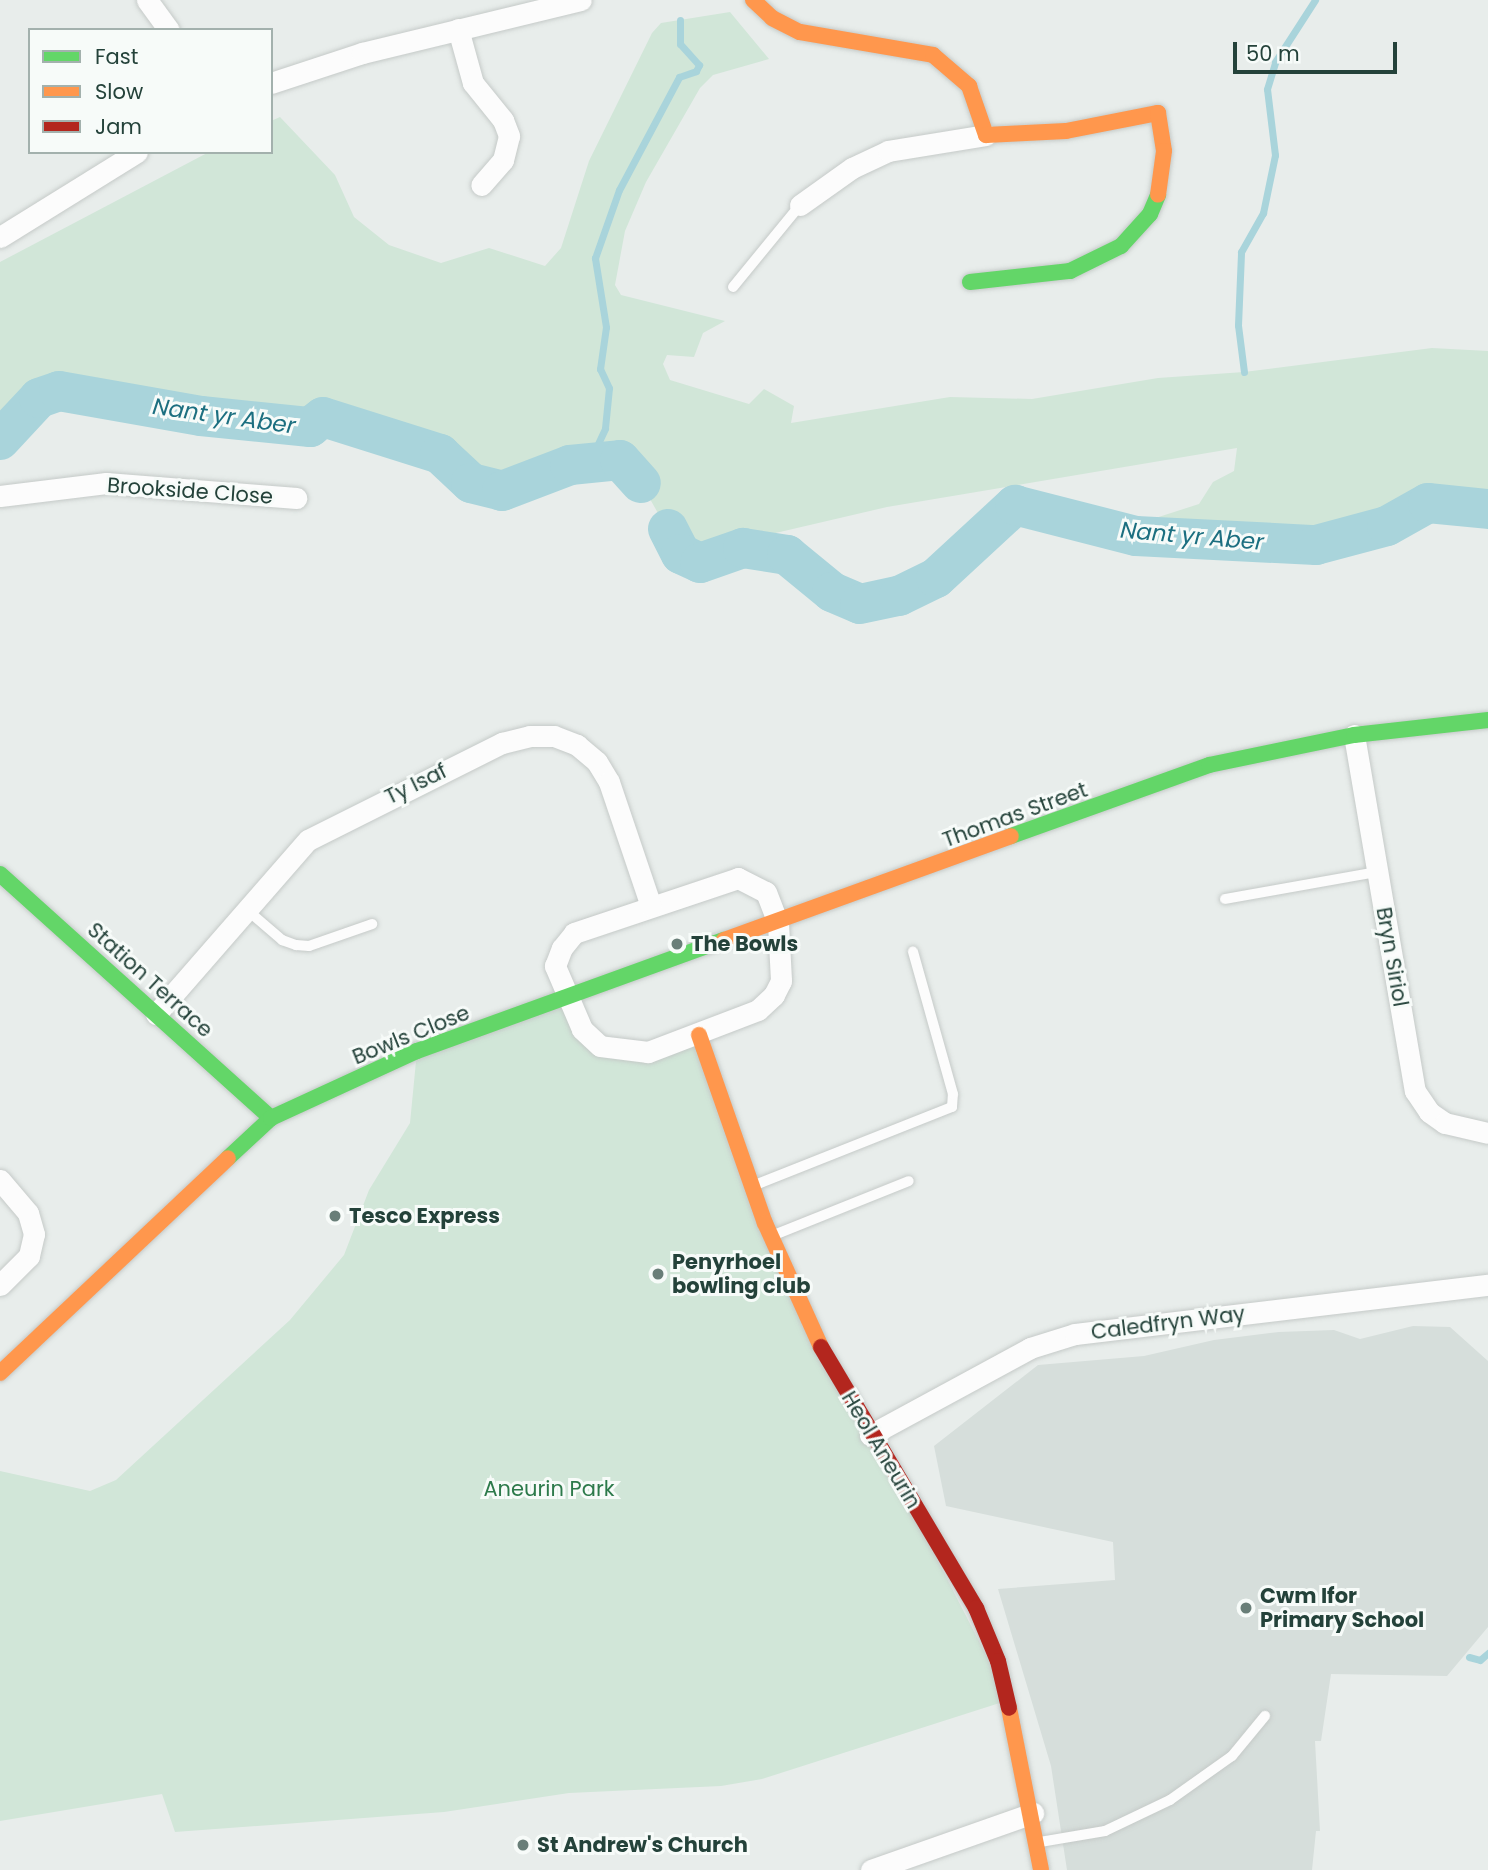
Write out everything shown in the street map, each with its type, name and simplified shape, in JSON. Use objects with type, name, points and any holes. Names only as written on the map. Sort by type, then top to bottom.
[{"type":"main road","points":[[754,0],[772,18],[800,32],[933,55],[969,86],[986,135],[1066,131],[1158,113],[1163,176],[1150,214],[1139,230],[1098,259],[1045,277],[970,282]]},
{"type":"main road","name":"Thomas Street","points":[[569,997],[1209,765],[1354,735],[1488,720]]},
{"type":"main road","name":"Station Terrace","points":[[0,874],[271,1118]]},
{"type":"main road","name":"Bowls Close","points":[[0,1373],[271,1118],[416,1051],[569,997]]},
{"type":"main road","name":"Heol Aneurin","points":[[699,1035],[752,1186],[811,1332],[870,1435],[976,1608],[998,1661],[1033,1813],[1041,1870]]},
{"type":"street","points":[[147,0],[168,28]]},
{"type":"street","points":[[273,82],[362,53],[581,0]]},
{"type":"street","points":[[458,29],[473,83],[503,120],[509,136],[503,160],[481,184]]},
{"type":"street","points":[[800,205],[852,168],[888,150],[986,135]]},
{"type":"street","points":[[0,237],[134,154]]},
{"type":"street","name":"Brookside Close","points":[[0,496],[106,483],[296,498]]},
{"type":"street","name":"Bryn Siriol","points":[[1354,735],[1415,1091],[1429,1112],[1445,1123],[1488,1133]]},
{"type":"street","name":"Ty Isaf","points":[[156,1014],[289,858],[334,823],[502,743],[530,736],[554,736],[577,746],[597,762],[609,782],[651,906]]},
{"type":"street","points":[[738,878],[766,892],[778,923],[781,981],[774,995],[758,1010],[699,1035],[648,1052],[618,1052],[600,1046],[582,1029],[555,966],[562,948],[574,933],[738,878]]},
{"type":"street","points":[[0,1180],[28,1213],[34,1234],[29,1256],[0,1285]]},
{"type":"street","name":"Caledfryn Way","points":[[870,1435],[1030,1348],[1075,1334],[1488,1285]]},
{"type":"street","points":[[872,1870],[1033,1813]]},
{"type":"lane","points":[[733,287],[800,205]]},
{"type":"lane","points":[[1225,899],[1377,872]]},
{"type":"lane","points":[[246,909],[282,940],[296,945],[309,946],[372,924]]},
{"type":"lane","points":[[752,1186],[952,1107],[953,1094],[913,952]]},
{"type":"lane","points":[[771,1236],[909,1181]]},
{"type":"lane","points":[[1038,1843],[1105,1831],[1170,1800],[1232,1756],[1265,1716]]},
{"type":"shaded area","name":"Cwm Ifor Primary School","points":[[1413,1326],[1450,1327],[1488,1361],[1488,1627],[1447,1676],[1331,1674],[1321,1741],[1315,1741],[1320,1831],[1316,1831],[1312,1870],[1067,1870],[1051,1766],[998,1589],[1115,1580],[1113,1542],[946,1506],[934,1446],[1038,1365],[1144,1356],[1214,1340],[1279,1332],[1334,1330],[1360,1339]]},
{"type":"green space","points":[[730,12],[769,59],[713,75],[700,88],[646,182],[625,231],[615,285],[621,295],[725,321],[703,333],[694,357],[667,355],[663,364],[670,380],[749,404],[764,389],[794,406],[791,423],[950,397],[1032,399],[1158,378],[1244,372],[1432,348],[1488,351],[1488,509],[1428,503],[1387,526],[1316,545],[1136,536],[1115,531],[1199,504],[1213,482],[1234,471],[1237,448],[887,507],[767,535],[700,563],[681,554],[641,483],[620,460],[570,465],[502,491],[471,483],[440,454],[323,417],[310,427],[201,416],[59,391],[39,398],[0,440],[0,262],[205,154],[273,154],[273,120],[280,117],[335,175],[354,217],[389,245],[441,263],[489,248],[545,266],[561,248],[589,161],[652,33],[661,23]]},
{"type":"green space","name":"Aneurin Park","points":[[569,997],[582,1029],[618,1052],[699,1035],[765,1223],[1009,1700],[762,1779],[721,1786],[569,1793],[444,1812],[175,1832],[162,1794],[0,1821],[0,1471],[90,1491],[116,1480],[290,1320],[344,1255],[369,1190],[410,1123],[417,1051]]},
{"type":"waterway","points":[[1244,372],[1238,325],[1241,252],[1263,213],[1275,155],[1267,89],[1275,62],[1315,0]]},
{"type":"waterway","points":[[589,463],[605,428],[609,388],[600,369],[606,327],[595,258],[619,190],[679,77],[696,71],[699,65],[680,44],[680,20]]},
{"type":"waterway","name":"Nant yr Aber","points":[[0,440],[39,398],[59,391],[201,416],[310,427],[323,417],[440,454],[471,483],[502,491],[570,465],[620,460],[641,483]]},
{"type":"waterway","name":"Nant yr Aber","points":[[668,529],[681,554],[700,563],[743,548],[787,555],[832,592],[860,604],[899,596],[936,578],[1015,505],[1136,536],[1316,545],[1387,526],[1428,503],[1488,509]]},
{"type":"waterway","points":[[1469,1657],[1480,1660],[1488,1653]]},
{"type":"traffic: fast","points":[[970,282],[1070,271],[1121,246],[1150,214],[1158,195]]},
{"type":"traffic: fast","points":[[1011,836],[1209,765],[1354,735],[1488,720]]},
{"type":"traffic: fast","points":[[0,874],[271,1118]]},
{"type":"traffic: fast","points":[[228,1158],[271,1118],[417,1051],[724,940]]},
{"type":"traffic: slow","points":[[753,0],[772,18],[800,32],[933,55],[969,86],[986,135],[1066,131],[1158,113],[1164,151],[1158,195]]},
{"type":"traffic: slow","points":[[724,940],[1011,836]]},
{"type":"traffic: slow","points":[[699,1035],[765,1223],[821,1347]]},
{"type":"traffic: slow","points":[[0,1373],[228,1158]]},
{"type":"traffic: slow","points":[[1009,1708],[1041,1870]]},
{"type":"traffic: jam","points":[[821,1347],[976,1608],[998,1661],[1009,1708]]},
{"type":"place","name":"The Bowls","points":[[677,944]]},
{"type":"place","name":"Tesco Express","points":[[335,1216]]},
{"type":"place","name":"Penyrhoel bowling club","points":[[658,1274]]},
{"type":"place","name":"Cwm Ifor Primary School","points":[[1246,1608]]},
{"type":"place","name":"St Andrew's Church","points":[[523,1845]]}]
